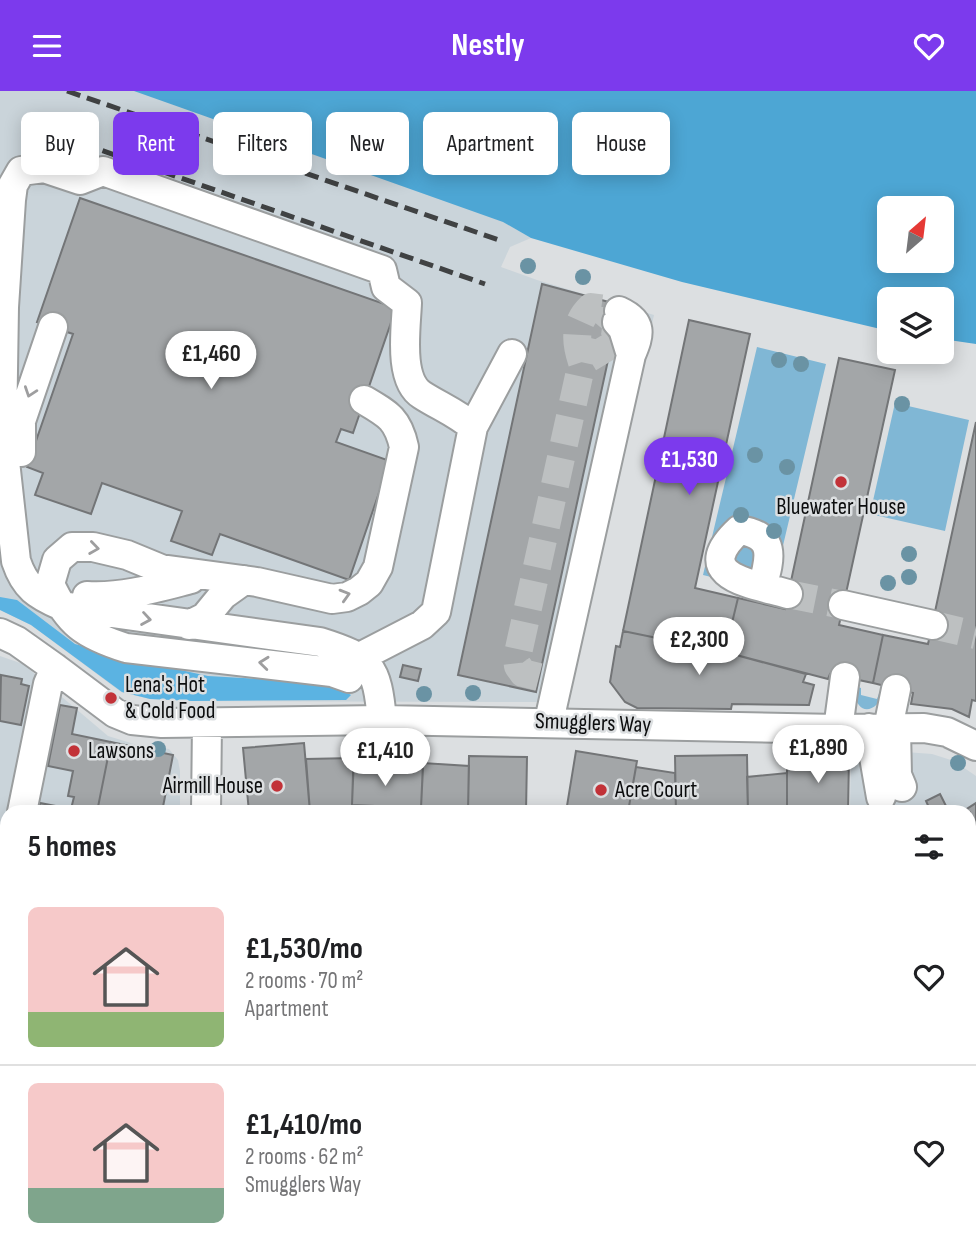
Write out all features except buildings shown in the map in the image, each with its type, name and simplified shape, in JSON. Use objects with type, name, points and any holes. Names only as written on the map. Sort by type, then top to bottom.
[{"type":"street","points":[[364,400],[394,420],[401,432],[404,447],[378,567],[369,583],[347,597],[332,599],[279,586],[161,569],[127,555],[93,547],[72,547],[57,560],[48,585],[38,595],[22,577],[16,561],[2,434],[6,239],[13,185],[21,171],[44,167],[80,180],[103,171],[382,270],[386,287],[407,303],[405,356],[409,380],[419,394],[458,414],[473,426]]},
{"type":"street","points":[[539,677],[546,672],[610,375],[619,359],[638,339],[639,330],[628,316],[618,317]]},
{"type":"street","points":[[53,327],[24,410],[20,433],[48,585],[72,621],[97,639],[126,648],[332,671],[347,670],[360,657],[422,625],[436,612],[473,426],[512,354]]},
{"type":"street","points":[[549,721],[619,359]]},
{"type":"street","points":[[48,585],[64,593],[108,598],[201,576]]},
{"type":"street","points":[[189,625],[205,617],[223,595],[244,580]]},
{"type":"street","points":[[48,585],[189,625],[320,642],[360,657],[379,683],[374,720]]},
{"type":"street","points":[[844,605],[933,625]]},
{"type":"street","name":"Smugglers Way","points":[[0,633],[17,641],[115,713],[132,720],[162,723],[549,721],[924,729],[947,732],[976,746]]},
{"type":"street","points":[[23,805],[48,684],[55,668]]},
{"type":"street","points":[[332,671],[351,678],[364,692],[374,720]]},
{"type":"street","points":[[838,729],[845,677]]},
{"type":"street","points":[[891,792],[884,728],[896,689]]},
{"type":"street","points":[[206,805],[207,722]]},
{"type":"shaded area","points":[[0,91],[280,91],[326,118],[326,175],[409,175],[409,167],[531,238],[510,247],[501,267],[654,315],[568,692],[542,702],[150,699],[121,692],[31,625],[0,610]]},
{"type":"shaded area","points":[[134,91],[976,91],[976,344],[954,341],[954,287],[877,287],[877,328],[682,282],[531,238],[503,222],[371,175],[409,175],[409,112],[326,112],[326,159],[312,154],[312,112],[213,112],[213,119]]},
{"type":"shaded area","points":[[757,347],[826,364],[772,592],[703,575]]},
{"type":"shaded area","points":[[895,403],[969,420],[945,531],[870,514]]},
{"type":"shaded area","points":[[0,597],[17,600],[75,644],[208,676],[331,683],[351,695],[346,700],[192,701],[150,699],[122,692],[31,625],[0,610]]},
{"type":"shaded area","points":[[0,656],[23,664],[108,736],[134,744],[169,749],[178,760],[180,805],[0,805]]},
{"type":"shaded area","points":[[858,687],[861,688],[861,695],[877,699],[880,691],[885,692],[872,708],[863,709],[854,692]]},
{"type":"shaded area","points":[[851,748],[932,754],[954,761],[976,776],[976,805],[850,805]]},
{"type":"tunnel","points":[[539,677],[523,673],[517,658],[582,362],[577,340],[579,326],[591,307],[619,311]]},
{"type":"tunnel","points":[[608,363],[594,340],[597,328],[603,321],[610,322]]},
{"type":"tunnel","points":[[788,594],[843,605]]},
{"type":"tunnel","points":[[933,625],[976,635]]},
{"type":"railway","points":[[67,91],[499,240]]},
{"type":"railway","points":[[99,150],[485,284]]},
{"type":"place","name":"Bluewater House","points":[[841,482]]},
{"type":"place","name":"Lena's Hot & Cold Food","points":[[111,698]]},
{"type":"place","name":"Lawsons","points":[[74,751]]},
{"type":"place","name":"Airmill House","points":[[277,786]]},
{"type":"place","name":"Acre Court","points":[[601,790]]}]
